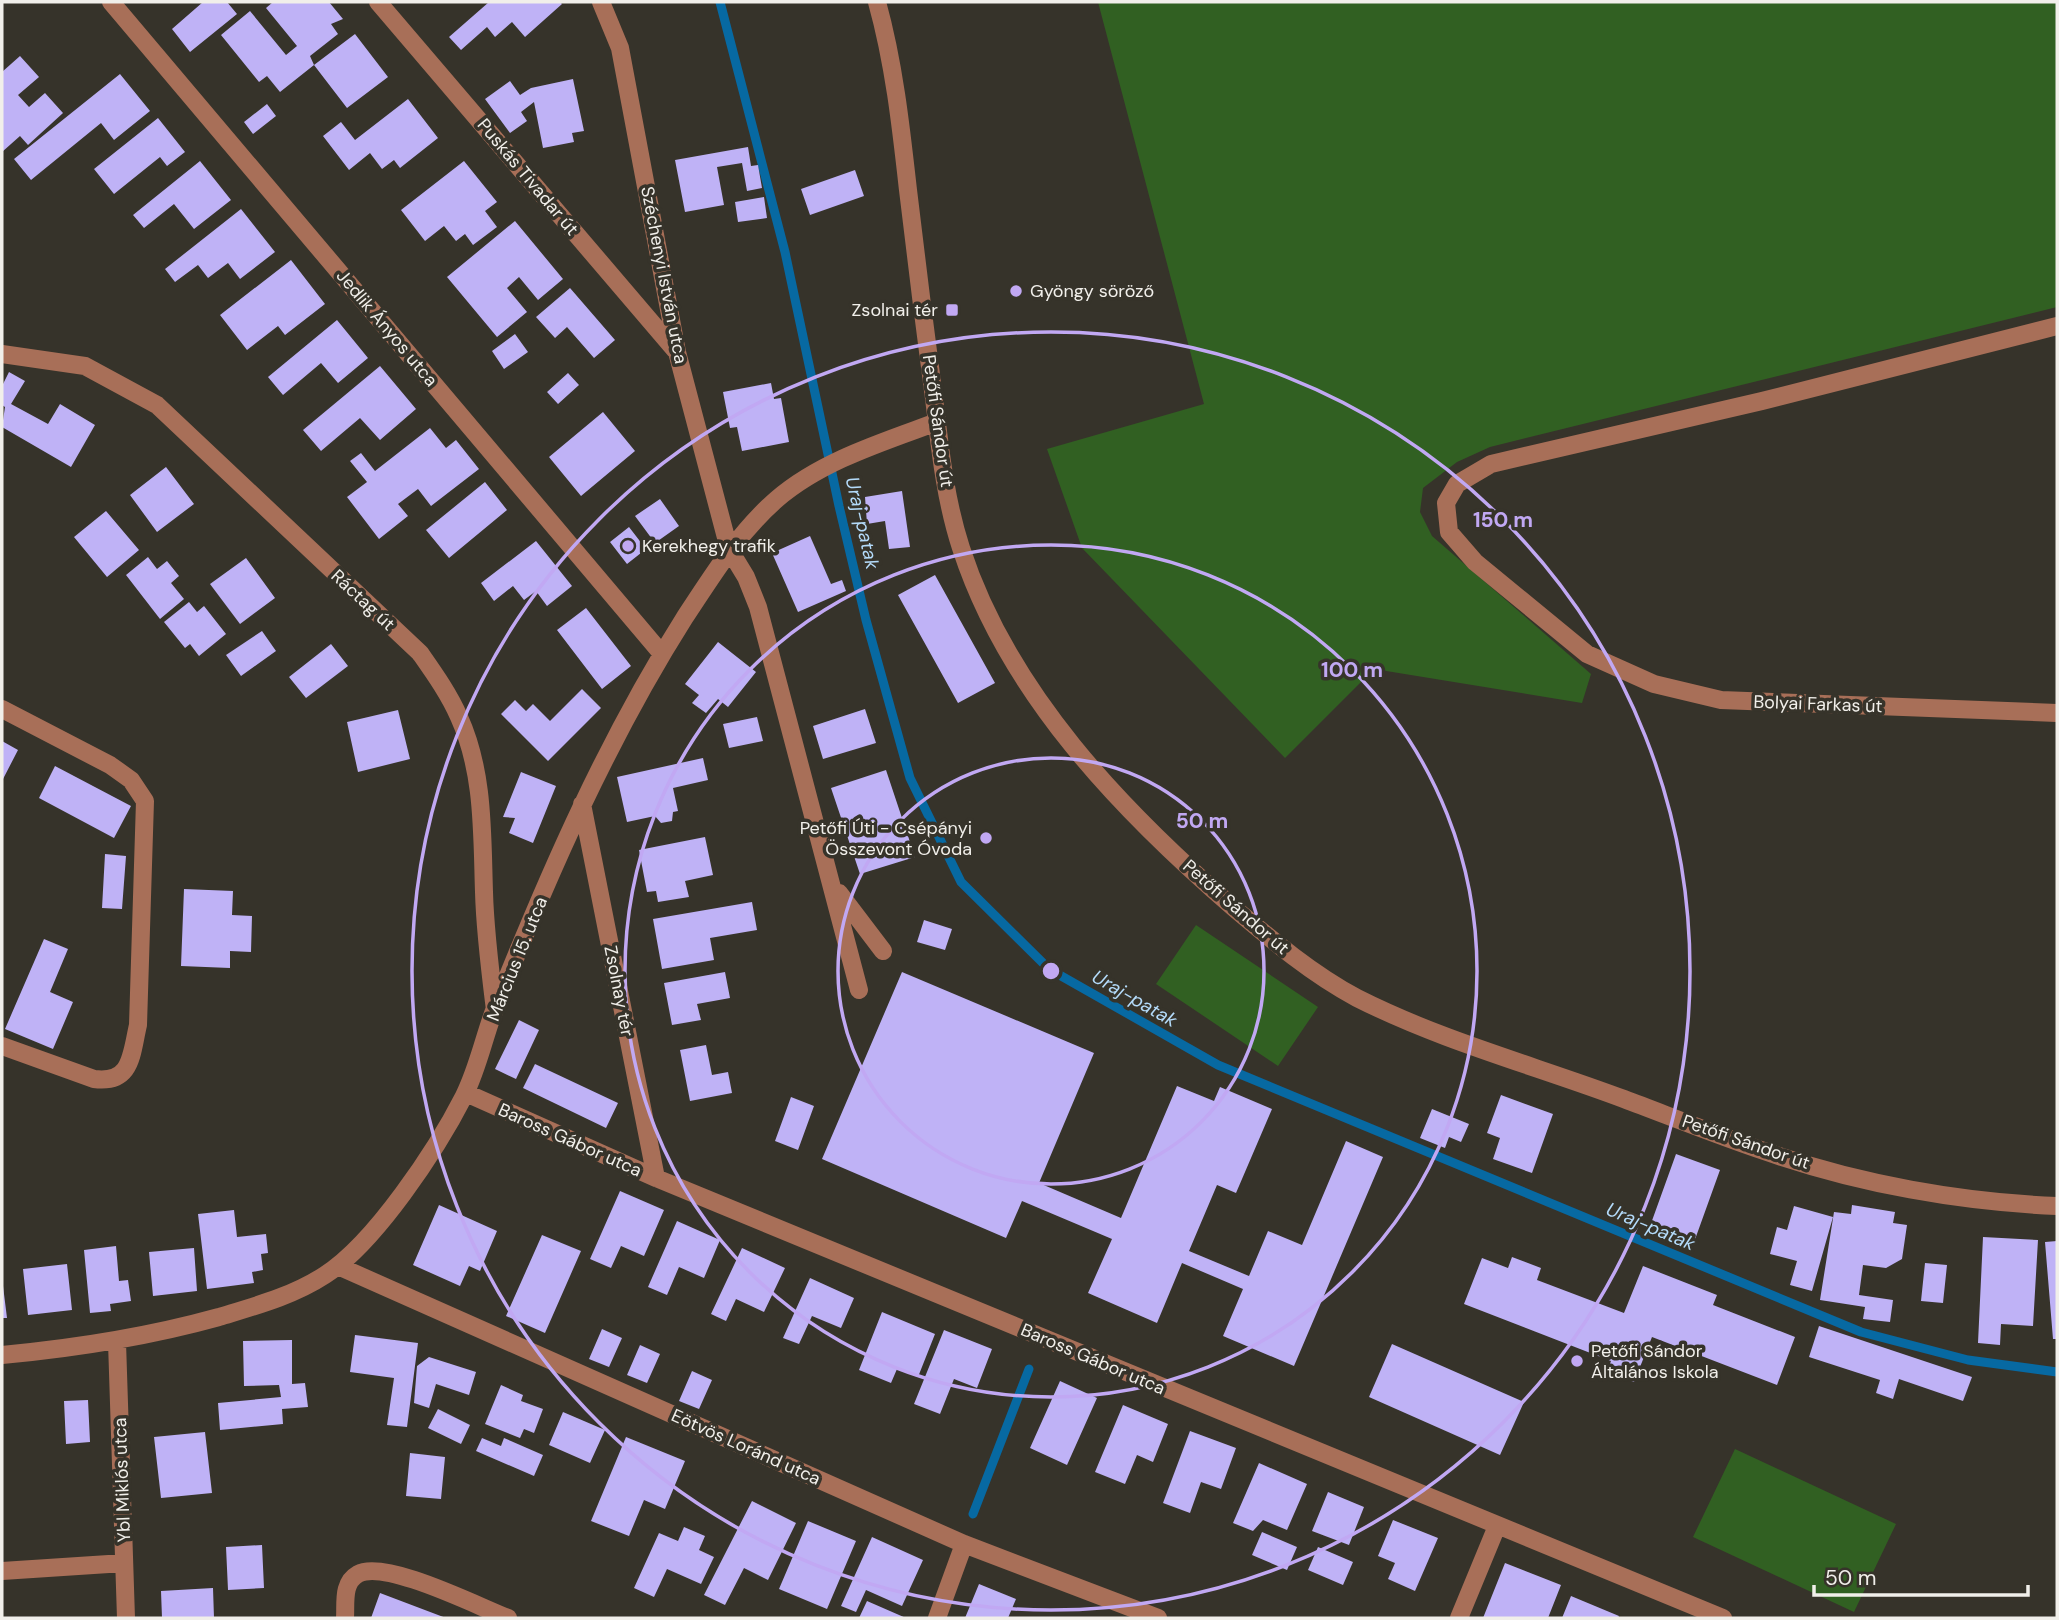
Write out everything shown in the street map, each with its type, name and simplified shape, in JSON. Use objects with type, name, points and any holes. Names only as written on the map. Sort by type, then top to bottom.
[{"type":"street","name":"Jedlik Ányos utca","points":[[111,2],[662,654]]},
{"type":"street","name":"Puskás Tivadar út","points":[[379,2],[677,352]]},
{"type":"street","name":"Széchenyi István utca","points":[[601,2],[620,48],[677,352],[729,549],[746,577],[758,607],[859,990]]},
{"type":"street","name":"Petőfi Sándor út","points":[[877,2],[900,115],[944,475],[960,545],[987,611],[1024,680],[1058,727],[1156,835],[1272,940],[1327,980],[1378,1007],[1440,1034],[1771,1154],[1844,1174],[1928,1191],[2003,1204],[2057,1206]]},
{"type":"street","name":"Bolyai Farkas út","points":[[2057,326],[1762,401],[1491,464],[1457,484],[1446,503],[1449,532],[1475,562],[1587,654],[1654,684],[1721,700],[2057,713]]},
{"type":"street","name":"Ráctag út","points":[[2,354],[85,366],[157,405],[419,653],[444,687],[460,718],[474,760],[480,796],[487,952],[495,1010]]},
{"type":"street","name":"Március 15. utca","points":[[2,1354],[117,1342],[257,1306],[306,1286],[338,1266],[409,1183],[466,1093],[495,1010],[582,804],[662,654],[729,549],[777,499],[814,474],[876,445],[937,422]]},
{"type":"street","points":[[2,709],[110,765],[131,780],[145,801],[138,1026],[130,1062],[121,1075],[109,1081],[94,1079],[2,1046]]},
{"type":"street","name":"Zsolnay tér","points":[[582,804],[656,1178]]},
{"type":"street","points":[[831,883],[883,951]]},
{"type":"street","name":"Baross Gábor utca","points":[[466,1093],[656,1178],[1723,1618]]},
{"type":"street","name":"Eötvös Loránd utca","points":[[338,1266],[964,1544],[1158,1618]]},
{"type":"street","name":"Ybl Miklós utca","points":[[117,1342],[126,1618]]},
{"type":"street","points":[[1459,1618],[1497,1526]]},
{"type":"street","points":[[937,1618],[964,1544]]},
{"type":"street","points":[[2,1571],[124,1563]]},
{"type":"street","points":[[345,1618],[346,1589],[357,1574],[371,1570],[427,1586],[508,1618]]},
{"type":"green space","points":[[1098,2],[2057,2],[2057,307],[1490,447],[1457,462],[1423,488],[1420,512],[1432,536],[1591,674],[1582,703],[1374,669],[1285,758],[1082,548],[1047,449],[1204,404]]},
{"type":"green space","points":[[1196,925],[1318,1007],[1278,1066],[1156,984]]},
{"type":"green space","points":[[1735,1449],[1896,1524],[1854,1612],[1693,1537]]},
{"type":"building","points":[[203,2],[227,2],[237,14],[190,52],[172,29]]},
{"type":"building","points":[[273,2],[329,2],[343,19],[331,24],[338,34],[310,56],[314,65],[280,92],[267,76],[259,82],[221,35],[250,11],[286,55],[297,46],[266,8]]},
{"type":"building","points":[[489,2],[562,4],[525,37],[512,22],[495,37],[487,27],[461,50],[449,37]]},
{"type":"building","points":[[355,34],[388,77],[347,108],[314,65]]},
{"type":"building","points":[[20,56],[39,77],[18,95],[29,107],[45,93],[63,113],[28,145],[20,136],[2,152],[2,72]]},
{"type":"building","points":[[120,74],[150,111],[114,140],[101,123],[31,180],[14,159]]},
{"type":"building","points":[[573,79],[584,131],[572,133],[574,142],[543,148],[534,102],[521,112],[527,121],[510,133],[485,99],[510,81],[520,95],[531,88]]},
{"type":"building","points":[[408,99],[438,138],[400,168],[394,160],[382,169],[370,153],[349,170],[323,136],[341,122],[355,140]]},
{"type":"building","points":[[267,104],[276,116],[253,134],[244,122]]},
{"type":"building","points":[[158,118],[185,152],[167,166],[160,157],[114,194],[94,169]]},
{"type":"building","points":[[748,147],[751,166],[758,165],[762,188],[747,191],[742,163],[717,167],[724,205],[685,212],[675,160]]},
{"type":"building","points":[[200,161],[231,200],[194,229],[174,204],[144,228],[133,215]]},
{"type":"building","points":[[464,161],[497,202],[485,211],[497,227],[473,245],[465,234],[456,241],[444,226],[425,241],[401,210]]},
{"type":"building","points":[[855,170],[864,196],[810,215],[801,189]]},
{"type":"building","points":[[764,197],[767,218],[738,222],[735,202]]},
{"type":"building","points":[[241,209],[275,252],[240,279],[228,263],[208,278],[198,265],[175,282],[165,269]]},
{"type":"building","points":[[515,221],[563,279],[538,300],[519,277],[507,288],[527,312],[497,337],[447,277]]},
{"type":"building","points":[[291,260],[325,304],[285,335],[278,326],[247,350],[220,315]]},
{"type":"building","points":[[570,288],[615,340],[594,358],[567,327],[555,338],[536,317]]},
{"type":"building","points":[[337,320],[368,358],[338,383],[321,363],[283,395],[268,377]]},
{"type":"building","points":[[515,334],[528,352],[504,369],[492,351]]},
{"type":"building","points":[[380,366],[416,409],[380,440],[360,418],[321,451],[303,430]]},
{"type":"building","points":[[9,372],[25,381],[11,404],[48,424],[60,404],[95,425],[71,467],[2,427],[5,407],[2,405],[2,386]]},
{"type":"building","points":[[568,373],[579,385],[558,404],[547,392]]},
{"type":"building","points":[[771,383],[774,399],[781,398],[789,442],[742,451],[737,427],[730,428],[723,392]]},
{"type":"building","points":[[603,412],[635,451],[581,496],[549,457]]},
{"type":"building","points":[[430,428],[446,448],[456,440],[479,469],[431,506],[418,489],[398,504],[408,516],[379,539],[347,497],[367,482],[350,461],[361,453],[375,471]]},
{"type":"building","points":[[166,467],[194,504],[157,532],[130,495]]},
{"type":"building","points":[[485,482],[507,510],[449,558],[426,530]]},
{"type":"building","points":[[902,491],[910,547],[889,549],[885,521],[867,524],[865,497]]},
{"type":"building","points":[[660,499],[679,526],[655,543],[635,516]]},
{"type":"building","points":[[106,511],[139,550],[107,577],[74,537]]},
{"type":"building","name":"Kerekhegy trafik","points":[[629,527],[646,549],[627,564],[610,542]]},
{"type":"building","points":[[810,536],[831,584],[842,580],[846,591],[798,612],[772,553]]},
{"type":"building","points":[[536,541],[572,586],[547,606],[536,591],[524,600],[513,586],[494,601],[481,583]]},
{"type":"building","points":[[148,557],[157,569],[167,561],[179,576],[171,583],[184,599],[160,619],[126,575]]},
{"type":"building","points":[[246,558],[275,598],[240,624],[210,584]]},
{"type":"building","points":[[935,575],[995,683],[958,703],[898,595]]},
{"type":"building","points":[[189,602],[197,612],[204,606],[226,634],[199,656],[190,644],[185,648],[164,622]]},
{"type":"building","points":[[586,608],[631,666],[602,689],[557,630]]},
{"type":"building","points":[[262,631],[276,651],[241,676],[226,655]]},
{"type":"building","points":[[718,642],[756,672],[728,707],[718,699],[706,713],[692,703],[699,695],[685,684]]},
{"type":"building","points":[[331,644],[348,666],[306,698],[289,677]]},
{"type":"building","points":[[582,689],[601,708],[548,761],[501,714],[515,700],[526,711],[533,704],[550,721]]},
{"type":"building","points":[[865,709],[876,743],[823,759],[813,726]]},
{"type":"building","points":[[398,710],[410,759],[358,772],[347,722]]},
{"type":"building","points":[[757,717],[763,741],[729,748],[723,724]]},
{"type":"building","points":[[2,741],[18,750],[2,781]]},
{"type":"building","points":[[703,758],[708,780],[673,788],[678,811],[673,812],[672,821],[661,823],[655,816],[627,822],[617,777]]},
{"type":"building","points":[[55,766],[131,806],[114,838],[39,798]]},
{"type":"building","points":[[886,770],[915,857],[860,874],[831,788]]},
{"type":"building","points":[[521,772],[556,786],[533,843],[509,833],[515,818],[503,817]]},
{"type":"building","points":[[705,837],[713,875],[685,881],[689,897],[658,902],[656,891],[647,892],[639,850]]},
{"type":"building","points":[[105,854],[126,856],[122,909],[102,908]]},
{"type":"building","points":[[184,889],[233,891],[232,915],[252,916],[251,952],[230,951],[230,968],[181,966]]},
{"type":"building","points":[[752,902],[757,930],[710,938],[714,960],[662,969],[653,919]]},
{"type":"building","points":[[924,920],[952,929],[945,950],[917,942]]},
{"type":"building","points":[[44,939],[68,949],[50,992],[73,1002],[53,1049],[5,1029]]},
{"type":"building","points":[[725,972],[730,998],[697,1004],[701,1020],[672,1025],[664,983]]},
{"type":"building","points":[[902,972],[1094,1053],[1039,1183],[1121,1218],[1177,1086],[1214,1101],[1220,1087],[1272,1109],[1236,1193],[1217,1185],[1189,1251],[1249,1276],[1268,1231],[1302,1245],[1346,1141],[1383,1157],[1294,1366],[1223,1336],[1243,1289],[1182,1263],[1157,1323],[1088,1293],[1112,1239],[1022,1201],[1006,1238],[822,1159]]},
{"type":"building","points":[[519,1020],[539,1030],[516,1079],[495,1069]]},
{"type":"building","points":[[706,1045],[712,1075],[728,1072],[732,1093],[690,1101],[680,1050]]},
{"type":"building","points":[[535,1064],[618,1103],[606,1128],[523,1088]]},
{"type":"building","points":[[1501,1095],[1553,1114],[1532,1173],[1493,1159],[1500,1138],[1487,1133]]},
{"type":"building","points":[[791,1097],[814,1106],[798,1150],[775,1141]]},
{"type":"building","points":[[1432,1109],[1469,1124],[1461,1142],[1449,1137],[1445,1148],[1420,1138]]},
{"type":"building","points":[[1676,1154],[1720,1170],[1693,1245],[1649,1229]]},
{"type":"building","points":[[620,1191],[664,1210],[644,1256],[621,1246],[611,1268],[590,1259]]},
{"type":"building","points":[[439,1205],[497,1231],[480,1271],[469,1266],[460,1286],[413,1265]]},
{"type":"building","points":[[1852,1205],[1895,1212],[1893,1223],[1907,1225],[1902,1259],[1886,1268],[1863,1265],[1859,1295],[1893,1300],[1890,1322],[1863,1319],[1865,1307],[1820,1300],[1834,1212],[1851,1214]]},
{"type":"building","points":[[1794,1206],[1833,1217],[1812,1291],[1790,1285],[1797,1261],[1770,1254],[1777,1227],[1787,1230]]},
{"type":"building","points":[[234,1210],[237,1237],[266,1234],[268,1253],[261,1254],[263,1270],[252,1272],[254,1283],[207,1289],[198,1214]]},
{"type":"building","points":[[677,1221],[720,1240],[704,1278],[679,1267],[667,1295],[648,1287]]},
{"type":"building","points":[[542,1235],[581,1251],[545,1333],[506,1316]]},
{"type":"building","points":[[1983,1237],[2038,1240],[2033,1326],[2001,1324],[2000,1345],[1978,1343]]},
{"type":"building","points":[[2057,1241],[2057,1339],[2053,1339],[2045,1242]]},
{"type":"building","points":[[116,1246],[119,1281],[128,1280],[131,1301],[110,1304],[111,1311],[90,1313],[84,1250]]},
{"type":"building","points":[[194,1248],[197,1291],[153,1296],[149,1252]]},
{"type":"building","points":[[742,1248],[785,1268],[764,1312],[736,1299],[726,1321],[711,1314]]},
{"type":"building","points":[[1512,1257],[1541,1268],[1537,1280],[1624,1313],[1643,1266],[1717,1295],[1713,1305],[1795,1337],[1777,1385],[1652,1337],[1634,1382],[1607,1372],[1611,1361],[1464,1304],[1482,1258],[1508,1268]]},
{"type":"building","points":[[1925,1263],[1947,1265],[1943,1303],[1921,1301]]},
{"type":"building","points":[[67,1264],[72,1310],[28,1315],[23,1269]]},
{"type":"building","points":[[2,1278],[7,1318],[2,1318]]},
{"type":"building","points":[[810,1278],[854,1298],[841,1328],[812,1316],[799,1344],[783,1338]]},
{"type":"building","points":[[882,1312],[935,1334],[918,1377],[897,1369],[891,1383],[859,1370]]},
{"type":"building","points":[[1819,1326],[1972,1377],[1963,1401],[1899,1379],[1893,1399],[1876,1393],[1880,1380],[1809,1357]]},
{"type":"building","points":[[602,1329],[622,1338],[609,1367],[589,1359]]},
{"type":"building","points":[[944,1330],[992,1349],[977,1388],[954,1379],[940,1414],[914,1404]]},
{"type":"building","points":[[355,1335],[418,1343],[407,1427],[387,1425],[394,1378],[350,1372]]},
{"type":"building","points":[[292,1340],[292,1384],[305,1383],[308,1407],[282,1409],[283,1424],[220,1430],[218,1403],[281,1397],[279,1385],[244,1386],[243,1341]]},
{"type":"building","points":[[1392,1344],[1524,1402],[1500,1455],[1369,1397]]},
{"type":"building","points":[[640,1345],[660,1354],[647,1383],[627,1375]]},
{"type":"building","points":[[429,1357],[476,1372],[469,1395],[436,1384],[429,1408],[414,1403],[417,1366]]},
{"type":"building","points":[[692,1371],[712,1380],[699,1409],[679,1401]]},
{"type":"building","points":[[1060,1381],[1097,1398],[1067,1465],[1030,1448]]},
{"type":"building","points":[[501,1385],[523,1395],[521,1401],[543,1409],[534,1433],[524,1429],[520,1438],[485,1424]]},
{"type":"building","points":[[88,1400],[90,1442],[66,1444],[64,1401]]},
{"type":"building","points":[[1123,1405],[1168,1424],[1153,1462],[1137,1455],[1125,1484],[1095,1472]]},
{"type":"building","points":[[438,1409],[470,1425],[461,1444],[428,1428]]},
{"type":"building","points":[[563,1412],[605,1430],[590,1463],[549,1445]]},
{"type":"building","points":[[1190,1431],[1236,1448],[1221,1489],[1201,1482],[1190,1513],[1163,1503]]},
{"type":"building","points":[[205,1432],[212,1493],[161,1498],[154,1437]]},
{"type":"building","points":[[626,1437],[685,1461],[665,1509],[644,1500],[629,1536],[591,1521]]},
{"type":"building","points":[[482,1438],[501,1446],[504,1438],[543,1455],[534,1476],[476,1451]]},
{"type":"building","points":[[410,1453],[445,1457],[441,1499],[406,1496]]},
{"type":"building","points":[[1259,1463],[1307,1484],[1287,1530],[1263,1520],[1253,1531],[1233,1523]]},
{"type":"building","points":[[1328,1492],[1364,1507],[1349,1545],[1312,1531]]},
{"type":"building","points":[[752,1501],[796,1523],[768,1580],[744,1568],[725,1605],[704,1595]]},
{"type":"building","points":[[1393,1520],[1438,1538],[1415,1591],[1388,1579],[1395,1563],[1378,1556]]},
{"type":"building","points":[[808,1521],[856,1541],[827,1609],[779,1589]]},
{"type":"building","points":[[684,1527],[705,1536],[699,1550],[714,1557],[701,1584],[667,1569],[654,1597],[634,1588],[659,1533],[678,1541]]},
{"type":"building","points":[[1262,1532],[1297,1547],[1287,1570],[1252,1555]]},
{"type":"building","points":[[872,1537],[923,1560],[902,1606],[866,1590],[856,1612],[841,1606]]},
{"type":"building","points":[[262,1545],[264,1588],[228,1590],[226,1547]]},
{"type":"building","points":[[1318,1547],[1353,1562],[1343,1585],[1308,1570]]},
{"type":"building","points":[[1505,1563],[1561,1585],[1548,1618],[1483,1618]]},
{"type":"building","points":[[979,1584],[1016,1599],[1008,1618],[965,1618]]},
{"type":"building","points":[[213,1588],[214,1618],[162,1618],[161,1591]]},
{"type":"building","points":[[380,1593],[446,1618],[371,1618]]},
{"type":"building","points":[[1571,1596],[1619,1616],[1562,1618]]},
{"type":"building","points":[[867,1601],[906,1618],[859,1618]]},
{"type":"waterway","name":"Uraj-patak","points":[[720,2],[785,252],[866,620],[910,778],[961,882],[1049,969],[1218,1065],[1861,1332],[1968,1360],[2057,1372]]},
{"type":"waterway","points":[[973,1514],[1029,1369]]},
{"type":"place","name":"Gyöngy söröző","points":[[1016,291]]},
{"type":"place","name":"Zsolnai tér","points":[[952,310]]},
{"type":"place","name":"Kerekhegy trafik","points":[[628,546]]},
{"type":"place","name":"Petőfi Úti - Csépányi Összevont Óvoda","points":[[986,838]]},
{"type":"place","name":"Petőfi Sándor Általános Iskola","points":[[1577,1361]]}]
